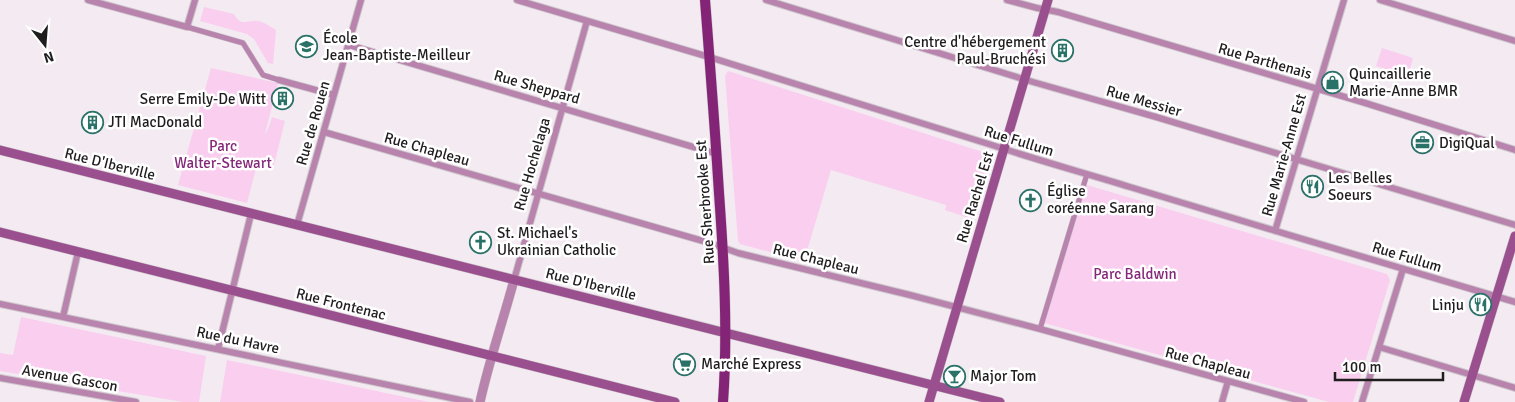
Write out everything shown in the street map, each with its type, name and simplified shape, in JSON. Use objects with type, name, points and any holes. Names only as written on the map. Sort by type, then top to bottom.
[{"type":"main road","name":"Rue Sherbrooke Est","points":[[705,0],[723,248],[726,333],[723,402]]},
{"type":"main road","name":"Rue Rachel Est","points":[[929,402],[1048,0]]},
{"type":"main road","name":"Rue D'Iberville","points":[[0,150],[1000,402]]},
{"type":"main road","name":"Rue Frontenac","points":[[0,232],[675,402]]},
{"type":"main road","points":[[1464,402],[1515,236]]},
{"type":"street","points":[[88,0],[121,6],[187,28],[243,43],[263,75],[334,95]]},
{"type":"street","points":[[187,28],[195,0]]},
{"type":"street","name":"Rue de Rouen","points":[[297,225],[362,0]]},
{"type":"street","name":"Rue Fullum","points":[[517,0],[710,57],[1015,154],[1515,302]]},
{"type":"street","name":"Rue Messier","points":[[766,0],[1515,225]]},
{"type":"street","name":"Rue Parthenais","points":[[1007,0],[1058,12],[1515,150]]},
{"type":"street","name":"Rue Marie-Anne Est","points":[[1275,231],[1344,0]]},
{"type":"street","points":[[1380,0],[1515,41]]},
{"type":"street","name":"Rue Hochelaga","points":[[480,402],[488,367],[587,21]]},
{"type":"street","name":"Rue Sheppard","points":[[349,45],[717,154]]},
{"type":"street","name":"Rue Chapleau","points":[[324,132],[738,253],[957,307],[1304,402]]},
{"type":"street","points":[[1040,329],[1087,174]]},
{"type":"street","points":[[218,349],[251,214]]},
{"type":"street","points":[[63,317],[78,252]]},
{"type":"street","points":[[1362,402],[1402,269]]},
{"type":"street","name":"Rue du Havre","points":[[0,304],[470,402]]},
{"type":"street","points":[[1379,347],[1515,388]]},
{"type":"street","name":"Avenue Gascon","points":[[0,378],[136,402]]},
{"type":"street","points":[[1222,402],[1228,381]]},
{"type":"green space","points":[[204,7],[234,14],[242,22],[260,22],[276,30],[273,64],[268,63],[254,39],[247,34],[200,21]]},
{"type":"green space","points":[[1382,48],[1413,58],[1408,76],[1376,66]]},
{"type":"green space","name":"Parc Walter-Stewart","points":[[211,68],[278,83],[265,134],[272,117],[285,121],[274,165],[258,161],[247,203],[178,185]]},
{"type":"green space","points":[[728,71],[989,154],[991,156],[972,219],[945,210],[946,205],[831,170],[804,261],[740,244],[738,241],[725,76]]},
{"type":"green space","name":"Parc Baldwin","points":[[1087,185],[1387,274],[1390,280],[1353,402],[1329,402],[1044,323],[1065,249]]},
{"type":"green space","points":[[21,317],[206,356],[199,402],[183,402],[0,371],[0,353],[13,355]]},
{"type":"green space","points":[[227,360],[429,402],[220,402]]},
{"type":"place","name":"École Jean-Baptiste-Meilleur","points":[[307,47]]},
{"type":"place","name":"Centre d'hébergement Paul-Bruchési","points":[[1062,51]]},
{"type":"place","name":"Quincaillerie Marie-Anne BMR","points":[[1333,83]]},
{"type":"place","name":"Serre Emily-De Witt","points":[[282,99]]},
{"type":"place","name":"JTI MacDonald","points":[[92,122]]},
{"type":"place","name":"DigiQual","points":[[1423,143]]},
{"type":"place","name":"Les Belles Soeurs","points":[[1312,187]]},
{"type":"place","name":"Église coréenne Sarang","points":[[1031,200]]},
{"type":"place","name":"St. Michael's Ukrainian Catholic","points":[[481,242]]},
{"type":"place","name":"Linju","points":[[1480,305]]},
{"type":"place","name":"Marché Express","points":[[685,364]]},
{"type":"place","name":"Major Tom","points":[[954,376]]}]
